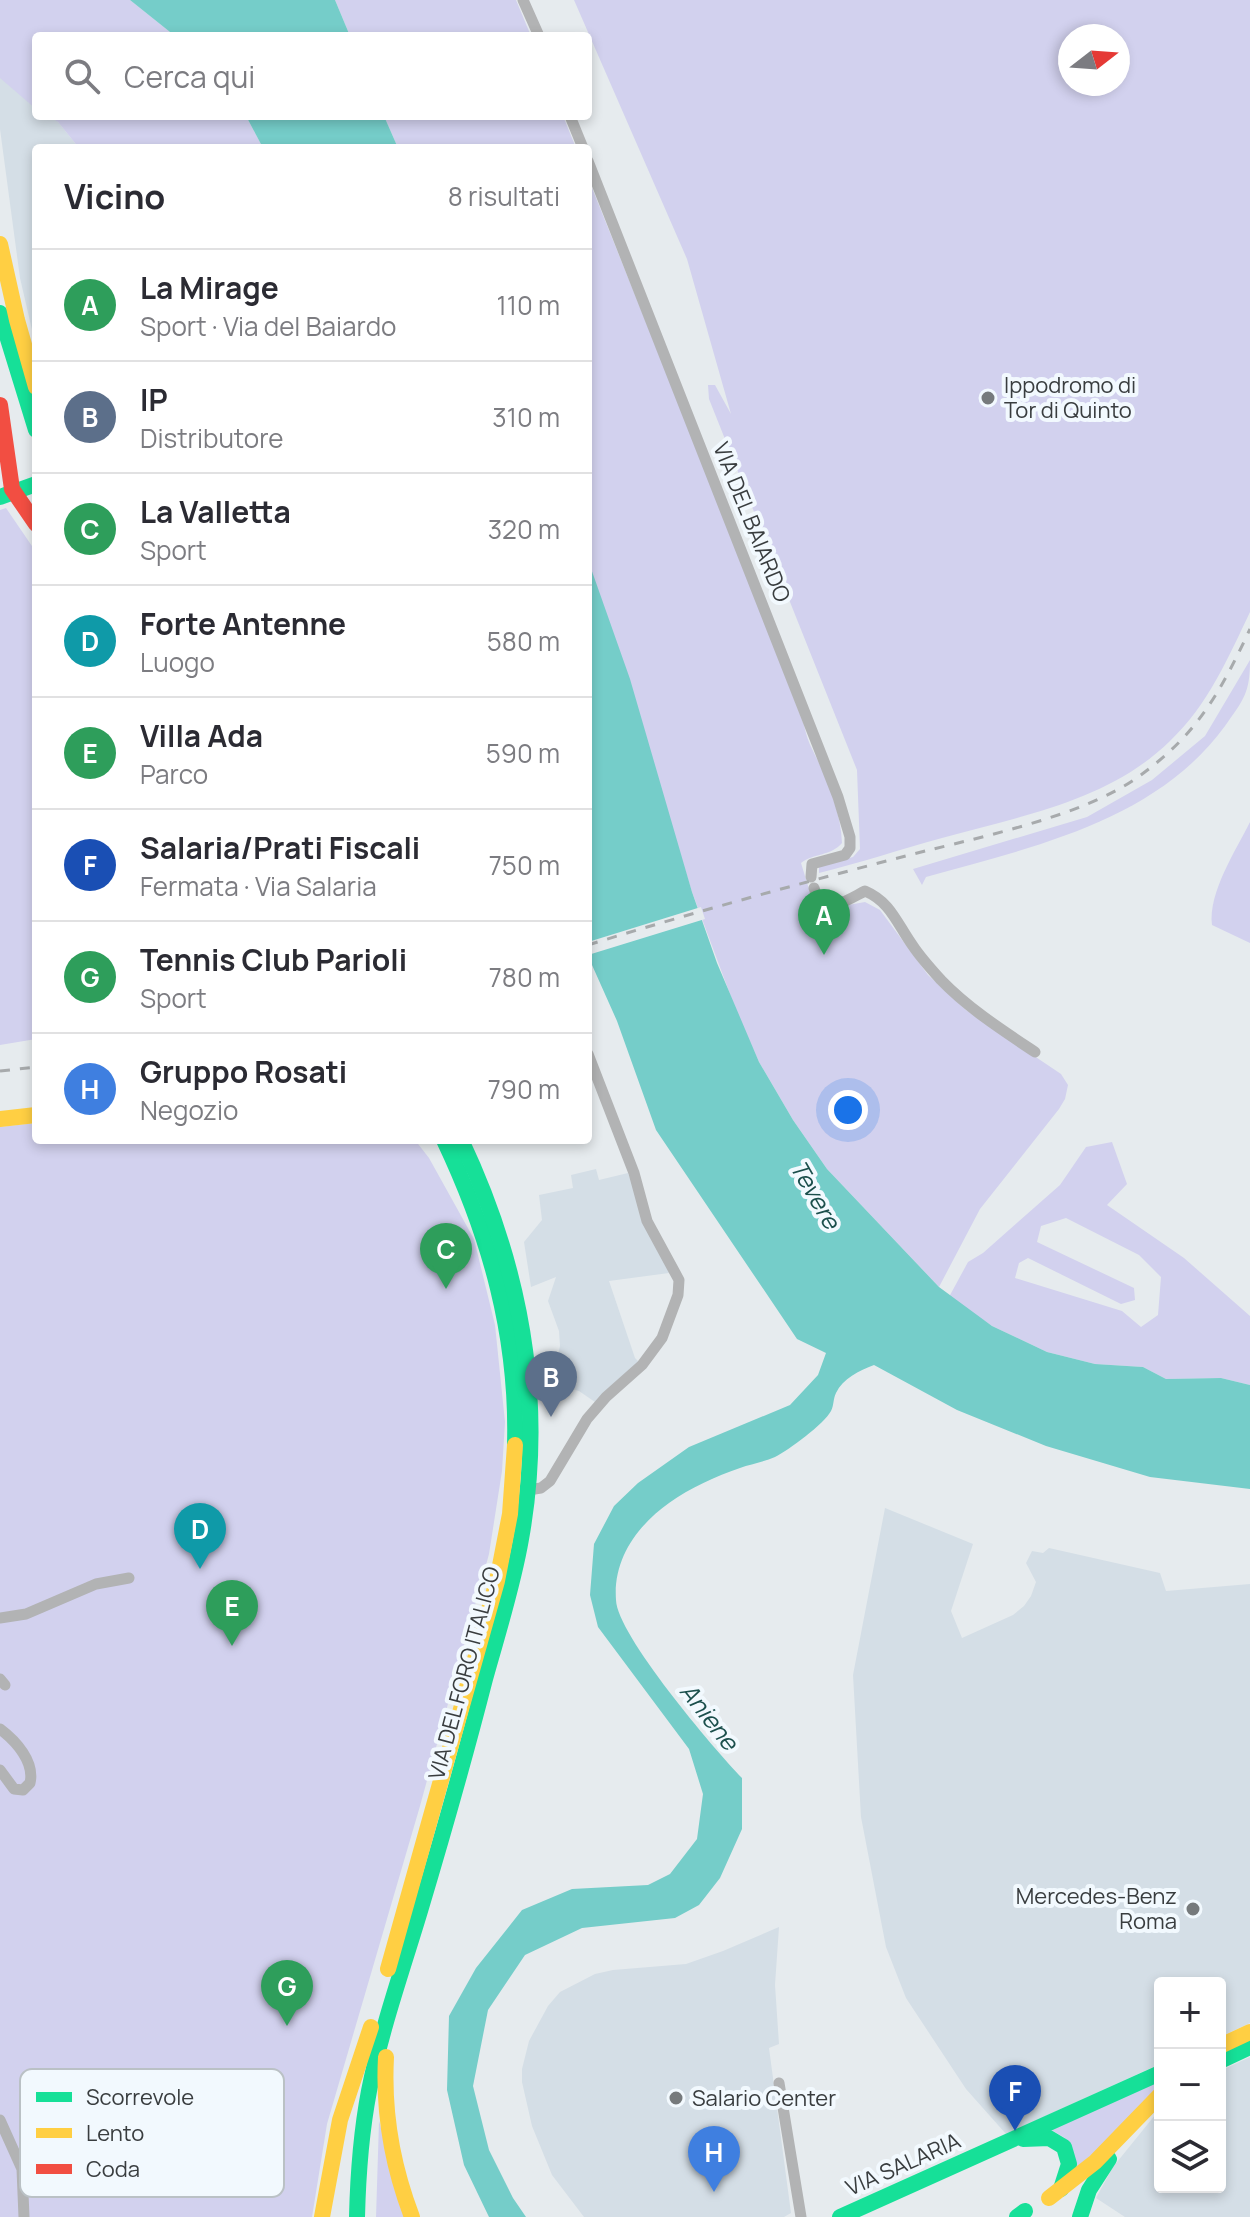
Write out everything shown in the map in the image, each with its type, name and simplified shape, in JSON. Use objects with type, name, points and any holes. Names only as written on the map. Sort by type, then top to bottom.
[{"type":"main road","points":[[0,244],[32,373]]},
{"type":"main road","points":[[0,313],[32,417]]},
{"type":"main road","points":[[0,405],[7,495],[32,520]]},
{"type":"main road","points":[[7,495],[32,486]]},
{"type":"main road","points":[[0,1119],[32,1115]]},
{"type":"main road","name":"VIA DEL FORO ITALICO","points":[[346,2217],[355,2110],[371,2027],[422,1855],[492,1597],[508,1528],[515,1464],[514,1374],[504,1301],[484,1230],[446,1144]]},
{"type":"main road","name":"VIA DEL FORO ITALICO","points":[[357,2217],[360,2155],[370,2088],[389,2013],[470,1740],[516,1563],[528,1490],[531,1413],[522,1314],[502,1236],[463,1144]]},
{"type":"main road","points":[[389,2013],[385,2068],[387,2133],[399,2182],[412,2217]]},
{"type":"main road","points":[[322,2217],[329,2164],[344,2101],[371,2027]]},
{"type":"main road","points":[[1226,2043],[1250,2032]]},
{"type":"main road","points":[[1226,2058],[1250,2047]]},
{"type":"main road","name":"VIA SALARIA","points":[[840,2217],[1154,2076]]},
{"type":"main road","points":[[367,2217],[370,2088]]},
{"type":"main road","points":[[335,2217],[344,2101]]},
{"type":"main road","points":[[1006,2142],[1042,2136],[1059,2141],[1067,2152],[1070,2166],[1054,2194],[1119,2140],[1154,2102]]},
{"type":"main road","points":[[1080,2217],[1089,2190],[1119,2140]]},
{"type":"street","points":[[523,0],[537,32]]},
{"type":"street","points":[[572,120],[581,144]]},
{"type":"street","name":"VIA DEL BAIARDO","points":[[592,171],[838,797],[850,837],[850,848],[845,855],[812,864],[819,902],[825,906],[836,905],[865,891],[877,896],[887,905],[913,947],[942,981],[984,1017],[1035,1052]]},
{"type":"street","points":[[528,1490],[541,1488],[550,1481],[590,1415],[642,1365],[662,1338],[678,1295],[679,1280],[647,1221],[630,1160],[592,1064]]},
{"type":"street","points":[[0,1618],[26,1614],[96,1584],[129,1578]]},
{"type":"street","points":[[0,1729],[21,1751],[31,1771],[30,1783],[23,1790],[14,1789],[0,1770]]},
{"type":"street","points":[[779,2083],[801,2217]]},
{"type":"street","points":[[0,2120],[20,2165]]},
{"type":"street","points":[[23,2197],[24,2217]]},
{"type":"shaded area","points":[[0,0],[130,0],[170,32],[32,32],[32,106],[0,78]]},
{"type":"shaded area","points":[[335,0],[516,0],[529,32],[348,32]]},
{"type":"shaded area","name":"Ippodromo di Tor di Quinto","points":[[574,0],[1250,0],[1250,612],[1225,664],[1195,712],[1170,741],[1146,761],[1120,778],[1063,804],[819,873],[819,866],[853,857],[860,849],[857,770],[709,399],[708,385],[715,385],[731,414],[687,259],[592,41],[592,32],[588,32]]},
{"type":"shaded area","points":[[0,77],[32,102],[32,120],[55,120],[76,144],[32,144],[32,330],[20,278],[0,129]]},
{"type":"shaded area","points":[[55,120],[248,120],[261,144],[76,144]]},
{"type":"shaded area","points":[[386,120],[565,120],[574,144],[396,144]]},
{"type":"shaded area","points":[[592,188],[834,801],[842,843],[801,863],[812,899],[820,910],[865,902],[880,910],[928,975],[966,1010],[1061,1074],[1068,1085],[1059,1109],[980,1209],[939,1287],[827,1169],[793,1120],[759,1062],[737,1013],[692,892],[592,573]]},
{"type":"shaded area","points":[[6,508],[32,546],[32,1040],[0,1045],[0,510]]},
{"type":"shaded area","points":[[1250,660],[1247,688],[1237,709],[1197,759],[1164,785],[1128,808],[1090,826],[926,877],[922,885],[913,869],[1087,817],[1152,780],[1205,736]]},
{"type":"shaded area","points":[[1250,822],[1250,943],[1212,925],[1212,913],[1224,872]]},
{"type":"shaded area","points":[[32,1123],[32,1144],[418,1144],[474,1239],[495,1325],[505,1422],[502,1471],[489,1554],[420,1806],[327,2124],[312,2217],[0,2217],[0,1127]]},
{"type":"shaded area","points":[[1112,1142],[1127,1184],[1107,1205],[1184,1258],[1250,1316],[1250,1385],[1221,1378],[1166,1379],[1143,1367],[1095,1364],[1047,1352],[992,1326],[949,1297],[968,1262],[983,1253],[1060,1185],[1086,1147]],"holes":[[[1066,1218],[1139,1255],[1161,1277],[1158,1315],[1141,1327],[1122,1311],[1015,1278],[1019,1263],[1028,1258],[1121,1304],[1135,1300],[1134,1288],[1037,1242],[1041,1226]]]},
{"type":"shaded area","points":[[596,1169],[599,1180],[628,1173],[669,1273],[609,1281],[635,1358],[640,1363],[595,1402],[571,1389],[554,1371],[560,1346],[559,1331],[548,1301],[556,1277],[531,1287],[524,1242],[542,1220],[539,1195],[573,1188],[571,1175]]},
{"type":"shaded area","points":[[885,1508],[973,1544],[951,1611],[962,1638],[1013,1615],[1024,1606],[1036,1582],[1026,1563],[1032,1551],[1043,1553],[1049,1548],[1160,1573],[1166,1591],[1250,1584],[1250,2023],[1226,2034],[1226,1977],[1154,1977],[1154,2067],[1006,2134],[966,2089],[906,1998],[886,1947],[861,1817],[853,1675]]},
{"type":"shaded area","points":[[779,1927],[775,1985],[779,2044],[769,2048],[791,2213],[784,2217],[584,2217],[552,2175],[532,2126],[522,2082],[529,2041],[548,2006],[560,1992],[595,1974],[686,1964]]},
{"type":"shaded area","points":[[1250,2057],[1250,2217],[1125,2217],[1096,2198],[1113,2167],[1154,2116],[1154,2193],[1226,2193],[1226,2068]]},
{"type":"shaded area","points":[[1154,2079],[1154,2092],[1110,2139],[1075,2169],[1065,2138],[1050,2129]]},
{"type":"shaded area","points":[[379,2121],[406,2217],[376,2217]]},
{"type":"water","points":[[130,0],[335,0],[348,32],[170,32]]},
{"type":"water","points":[[248,120],[386,120],[396,144],[261,144]]},
{"type":"water","name":"Tevere","points":[[592,571],[630,679],[692,892],[717,963],[759,1062],[793,1120],[827,1169],[939,1287],[992,1326],[1047,1352],[1095,1364],[1143,1367],[1166,1379],[1221,1378],[1250,1385],[1250,1489],[1150,1477],[1046,1446],[957,1410],[874,1365],[847,1379],[836,1393],[827,1416],[789,1449],[771,1459],[694,1487],[657,1512],[637,1533],[623,1557],[616,1585],[616,1600],[621,1617],[649,1664],[742,1778],[742,1829],[720,1878],[699,1905],[675,1918],[582,1928],[525,1955],[488,2010],[473,2086],[489,2150],[526,2217],[489,2217],[464,2165],[447,2090],[449,2016],[476,1968],[522,1910],[572,1889],[648,1885],[670,1874],[697,1839],[703,1794],[689,1749],[598,1627],[590,1595],[594,1544],[614,1506],[638,1483],[689,1447],[790,1405],[818,1375],[826,1353],[797,1339],[656,1130],[617,1021],[592,965]]},
{"type":"pier","points":[[701,907],[705,919],[592,954],[592,941]]},
{"type":"railway","points":[[592,944],[781,889],[1022,826],[1086,805],[1114,792],[1159,761],[1191,729],[1217,693],[1250,629]]},
{"type":"railway","points":[[0,1071],[32,1067]]},
{"type":"traffic: fast","points":[[0,313],[32,417]]},
{"type":"traffic: fast","points":[[0,497],[32,485]]},
{"type":"traffic: fast","points":[[446,1144],[475,1213],[498,1288],[512,1365],[515,1445]]},
{"type":"traffic: fast","points":[[357,2217],[362,2138],[374,2068],[510,1592],[528,1487],[531,1435],[523,1335],[499,1236],[463,1144]]},
{"type":"traffic: fast","points":[[1226,2058],[1250,2047]]},
{"type":"traffic: fast","points":[[840,2217],[1154,2076]]},
{"type":"traffic: fast","points":[[1023,2139],[1049,2138],[1064,2147],[1069,2164],[1061,2189]]},
{"type":"traffic: fast","points":[[1080,2217],[1089,2190],[1109,2159]]},
{"type":"traffic: fast","points":[[1017,2217],[1025,2211]]},
{"type":"traffic: slow","points":[[0,244],[32,373]]},
{"type":"traffic: slow","points":[[0,1119],[32,1115]]},
{"type":"traffic: slow","points":[[388,1969],[497,1581],[510,1514],[515,1445]]},
{"type":"traffic: slow","points":[[322,2217],[340,2120],[371,2027]]},
{"type":"traffic: slow","points":[[1226,2043],[1250,2032]]},
{"type":"traffic: slow","points":[[386,2057],[390,2138],[412,2217]]},
{"type":"traffic: slow","points":[[1049,2198],[1095,2162],[1154,2101]]},
{"type":"traffic: jam","points":[[0,405],[12,489],[32,518]]},
{"type":"place","name":"Ippodromo di Tor di Quinto","points":[[988,398]]},
{"type":"place","name":"La Mirage","points":[[824,955]]},
{"type":"place","name":"La Valletta","points":[[446,1289]]},
{"type":"place","name":"IP","points":[[551,1417]]},
{"type":"place","name":"Forte Antenne","points":[[200,1569]]},
{"type":"place","name":"Villa Ada","points":[[232,1646]]},
{"type":"place","name":"Mercedes-Benz Roma","points":[[1193,1909]]},
{"type":"place","name":"Tennis Club Parioli","points":[[287,2026]]},
{"type":"place","name":"Salario Center","points":[[676,2098]]},
{"type":"place","name":"Salaria/Prati Fiscali","points":[[1015,2131]]},
{"type":"place","name":"Gruppo Rosati","points":[[714,2192]]},
{"type":"water label","name":"Aniene","points":[[710,1716]]}]
